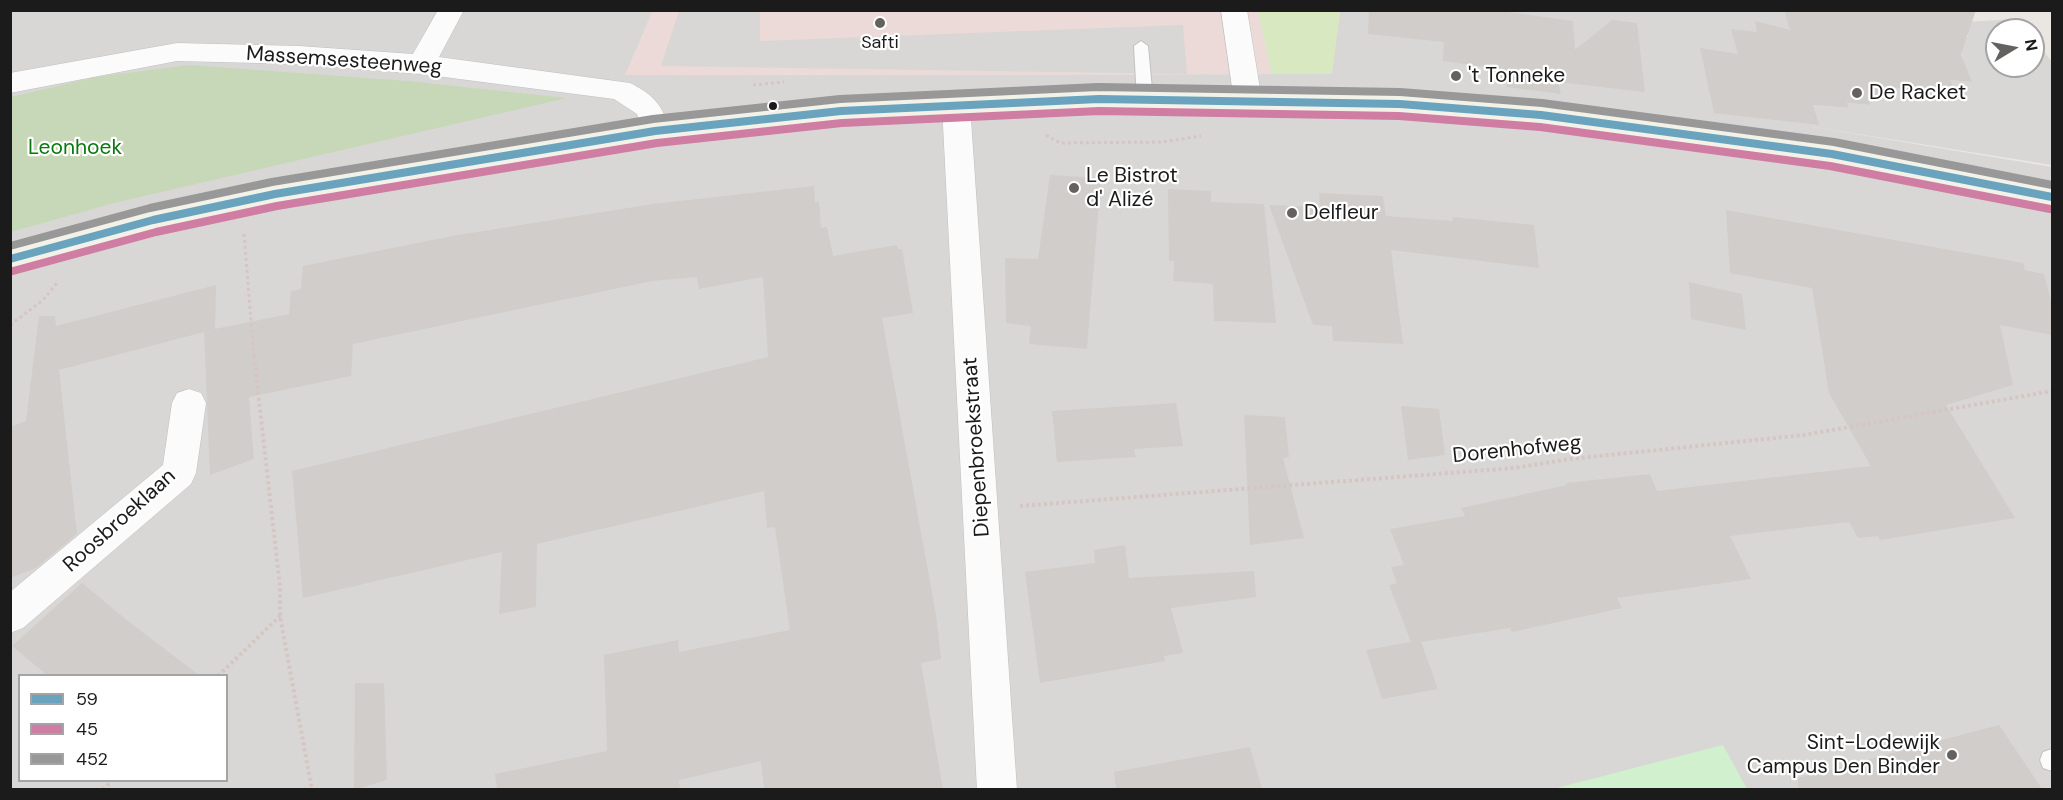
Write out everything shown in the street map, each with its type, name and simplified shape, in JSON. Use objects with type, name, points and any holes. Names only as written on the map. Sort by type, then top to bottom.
[{"type":"main road","points":[[10,259],[153,220],[275,194],[655,130],[841,111],[956,105],[1145,100],[1248,101],[1400,104],[1541,115],[1832,154],[2052,197]]},
{"type":"street","points":[[421,64],[451,10]]},
{"type":"street","points":[[1234,10],[1248,101]]},
{"type":"street","name":"Massemsesteenweg","points":[[10,83],[177,52],[299,55],[421,64],[620,90],[645,102],[653,114],[655,130]]},
{"type":"street","name":"Diepenbroekstraat","points":[[956,105],[997,789]]},
{"type":"street","name":"Roosbroeklaan","points":[[10,616],[179,473],[189,403]]},
{"type":"lane","points":[[1141,46],[1145,100]]},
{"type":"path","points":[[1040,131],[1060,143],[1162,142],[1211,134]]},
{"type":"path","points":[[234,232],[244,230],[257,395],[280,587],[280,616],[312,789]]},
{"type":"path","name":"Dorenhofweg","points":[[982,509],[1153,494],[1514,468],[1570,459],[1804,435],[2052,391]]},
{"type":"path","points":[[219,674],[280,616]]},
{"type":"shaded area","points":[[653,10],[1258,11],[1272,74],[625,75]]},
{"type":"shaded area","points":[[760,10],[760,41],[1183,25],[1187,74],[661,66],[679,11]]},
{"type":"shaded area","points":[[10,11],[653,11],[626,75],[1331,74],[1340,11],[1788,11],[1814,127],[2052,167],[2052,789],[11,789]]},
{"type":"shaded area","points":[[1985,21],[1985,78],[2045,78],[2045,53],[2052,62],[2052,165],[1814,127],[1813,105],[1848,108],[1847,103],[1869,105],[1867,95],[1881,97],[1877,86],[1955,94],[1949,80],[1971,82],[1959,47],[1968,36],[1963,22]]},
{"type":"green space","points":[[1258,11],[1340,11],[1332,74],[1272,74]]},
{"type":"green space","name":"Leonhoek","points":[[189,65],[408,81],[567,98],[114,203],[11,232],[11,97],[96,77]]},
{"type":"green space","points":[[1723,745],[1747,789],[1553,789]]},
{"type":"building","points":[[1369,10],[1493,10],[1573,21],[1575,50],[1612,20],[1637,23],[1645,92],[1558,82],[1561,94],[1507,87],[1506,82],[1501,81],[1500,69],[1443,61],[1444,42],[1368,34]]},
{"type":"building","points":[[1784,10],[1976,10],[1961,54],[1972,82],[1950,80],[1955,94],[1877,86],[1881,97],[1867,95],[1870,105],[1847,103],[1849,108],[1813,105],[1819,125],[1714,113],[1700,48],[1738,54],[1731,29],[1757,32],[1755,21],[1790,30]]},
{"type":"building","points":[[1050,175],[1101,178],[1087,349],[1029,344],[1031,326],[1006,323],[1005,258],[1038,259]]},
{"type":"building","points":[[814,186],[815,202],[819,202],[821,228],[827,227],[833,256],[897,245],[898,249],[902,249],[913,313],[882,318],[936,615],[941,659],[921,663],[943,789],[764,789],[761,761],[679,780],[680,789],[497,789],[495,774],[607,751],[604,655],[678,640],[679,652],[790,630],[775,527],[767,528],[764,491],[537,544],[536,607],[499,614],[502,552],[303,598],[292,471],[768,357],[763,277],[699,289],[697,277],[652,281],[353,344],[351,376],[249,397],[254,459],[210,475],[204,332],[59,370],[77,534],[36,568],[10,578],[10,427],[26,421],[39,316],[55,316],[56,326],[216,285],[215,329],[289,314],[291,291],[301,289],[303,266],[452,236],[653,204]]},
{"type":"building","points":[[1168,189],[1211,191],[1211,202],[1264,204],[1276,323],[1214,321],[1213,284],[1173,281],[1174,261],[1169,261]]},
{"type":"building","points":[[1319,193],[1383,196],[1386,216],[1453,221],[1453,217],[1534,225],[1539,268],[1391,250],[1403,344],[1333,341],[1332,326],[1313,325],[1269,205],[1320,207]]},
{"type":"building","points":[[1726,210],[2023,263],[2025,270],[2044,274],[2052,304],[2052,335],[2000,325],[2013,385],[1946,405],[2015,518],[1880,540],[1878,536],[1858,538],[1849,522],[1730,536],[1751,579],[1617,598],[1622,608],[1512,632],[1510,628],[1421,642],[1438,689],[1382,699],[1366,650],[1411,642],[1389,585],[1397,583],[1391,567],[1404,565],[1390,529],[1465,516],[1461,508],[1567,485],[1566,483],[1650,474],[1657,491],[1871,466],[1829,393],[1812,288],[1730,273]]},
{"type":"building","points":[[1689,282],[1742,294],[1746,330],[1691,319]]},
{"type":"building","points":[[1176,403],[1183,446],[1134,449],[1136,457],[1057,462],[1052,411]]},
{"type":"building","points":[[1401,406],[1439,409],[1445,455],[1408,460]]},
{"type":"building","points":[[1244,415],[1285,417],[1289,457],[1283,458],[1304,538],[1250,545]]},
{"type":"building","points":[[1125,545],[1129,578],[1254,571],[1256,597],[1171,608],[1183,653],[1164,656],[1165,661],[1040,683],[1025,572],[1095,563],[1094,550]]},
{"type":"building","points":[[82,583],[198,674],[46,674],[12,646]]},
{"type":"building","points":[[355,683],[384,683],[387,780],[357,789],[354,789]]},
{"type":"building","name":"Sint-Lodewijk Campus Den Binder","points":[[1999,725],[2042,789],[1799,789],[1798,778]]},
{"type":"building","points":[[1250,747],[1262,789],[1116,789],[1114,772]]},
{"type":"transit line","name":"452","points":[[10,246],[150,208],[272,182],[653,119],[840,99],[1098,87],[1400,92],[1542,103],[1834,142],[2052,185]]},
{"type":"transit line","name":"59","points":[[10,259],[153,220],[275,194],[655,131],[841,111],[1099,99],[1400,104],[1541,115],[1832,154],[2052,197]]},
{"type":"transit line","name":"45","points":[[13,271],[156,232],[277,206],[657,143],[842,123],[1099,111],[1399,116],[1540,127],[1830,166],[2050,209]]},
{"type":"place","name":"Safti","points":[[880,23]]},
{"type":"place","name":"'t Tonneke","points":[[1456,76]]},
{"type":"place","name":"De Racket","points":[[1857,93]]},
{"type":"place","name":"Le Bistrot d' Alizé","points":[[1074,188]]},
{"type":"place","name":"Delfleur","points":[[1292,213]]},
{"type":"place","name":"Sint-Lodewijk Campus Den Binder","points":[[1952,755]]}]
